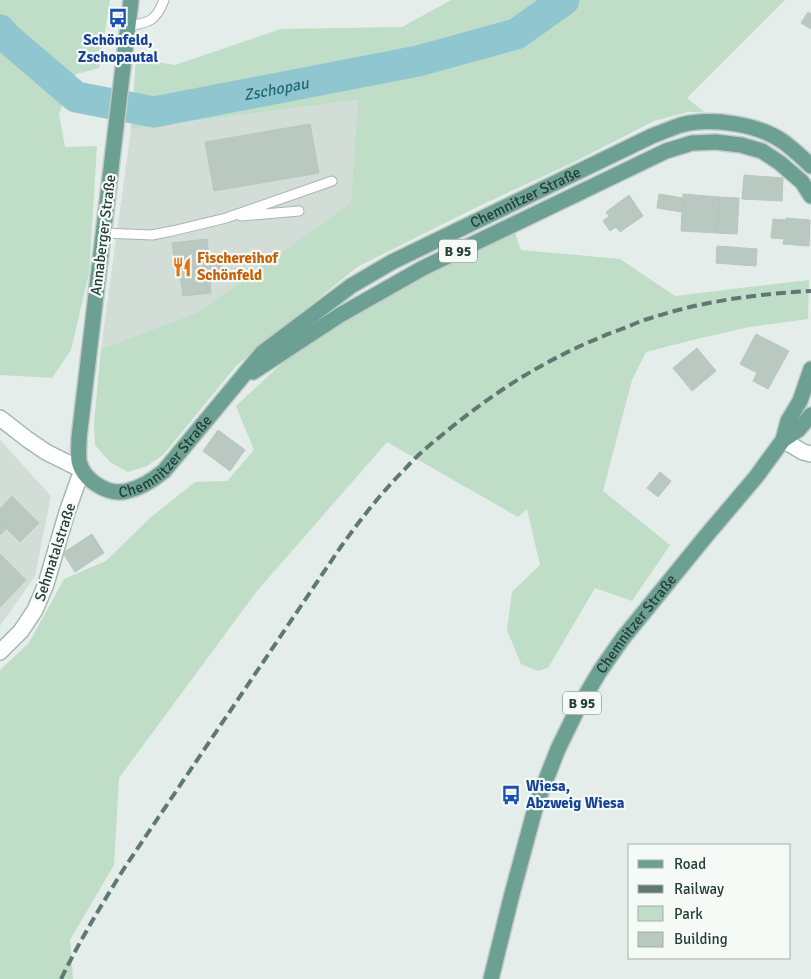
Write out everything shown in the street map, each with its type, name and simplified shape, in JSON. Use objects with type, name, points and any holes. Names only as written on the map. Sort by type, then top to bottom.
[{"type":"main road","name":"Annaberger Straße","points":[[82,470],[78,453],[79,438],[131,0]]},
{"type":"main road","name":"Chemnitzer Straße","points":[[82,470],[93,482],[109,491],[127,492],[154,479],[175,460],[262,353],[351,286],[392,262],[652,136],[683,125],[711,122],[746,126],[784,142],[811,166]]},
{"type":"main road","name":"Chemnitzer Straße","points":[[238,383],[340,315],[423,268],[666,151],[692,144],[716,142],[741,144],[762,151],[780,163],[802,182],[811,196]]},
{"type":"main road","name":"Chemnitzer Straße","points":[[783,440],[788,421],[800,401],[811,369]]},
{"type":"main road","name":"Chemnitzer Straße","points":[[491,979],[536,806],[558,749],[578,708],[600,671],[623,638],[756,476],[783,440],[798,430],[811,415]]},
{"type":"main road","points":[[0,418],[46,452],[82,470]]},
{"type":"main road","points":[[783,440],[803,452],[811,454]]},
{"type":"main road","name":"Sehmatalstraße","points":[[0,652],[20,631],[35,610],[46,584],[67,512],[82,470]]},
{"type":"lane","points":[[128,26],[150,21],[161,8],[164,0]]},
{"type":"lane","points":[[104,233],[152,235],[226,218],[332,181]]},
{"type":"lane","points":[[226,218],[299,211]]},
{"type":"shaded area","points":[[359,100],[351,204],[199,312],[101,349],[131,129]]},
{"type":"shaded area","points":[[0,440],[51,496],[35,576],[0,626]]},
{"type":"green space","points":[[0,0],[110,0],[99,68],[76,74],[59,114],[65,147],[97,146],[89,273],[71,350],[52,378],[0,375]]},
{"type":"green space","points":[[451,0],[785,0],[687,98],[704,112],[687,112],[654,121],[570,164],[481,205],[357,267],[236,366],[163,455],[147,466],[128,472],[110,462],[95,445],[94,423],[101,349],[199,312],[351,203],[358,100],[131,129],[136,59],[175,65],[281,29],[402,27]]},
{"type":"green space","points":[[515,233],[521,250],[620,259],[675,296],[809,280],[808,319],[749,327],[646,352],[632,380],[603,491],[670,545],[632,601],[595,588],[548,668],[538,671],[521,664],[507,630],[512,592],[540,565],[527,509],[518,517],[387,442],[257,591],[119,778],[114,865],[70,940],[73,979],[0,979],[0,670],[29,643],[64,579],[106,561],[150,518],[195,482],[227,481],[254,450],[236,406],[304,343],[369,302]]},
{"type":"building","points":[[808,12],[811,14],[811,29],[801,23]]},
{"type":"building","points":[[310,124],[319,173],[214,191],[205,142]]},
{"type":"building","points":[[744,175],[783,178],[782,201],[742,199]]},
{"type":"building","points":[[659,194],[683,198],[682,212],[657,208]]},
{"type":"building","points":[[683,194],[719,197],[717,233],[681,231]]},
{"type":"building","points":[[629,195],[643,216],[620,232],[616,227],[610,231],[603,221],[609,216],[606,212]]},
{"type":"building","points":[[719,197],[739,198],[737,234],[717,233]]},
{"type":"building","points":[[786,218],[810,220],[809,246],[783,244],[784,239],[771,238],[773,219],[785,220]]},
{"type":"building","points":[[207,239],[209,256],[219,255],[223,279],[210,281],[211,293],[183,296],[180,274],[176,275],[172,243]]},
{"type":"building","points":[[717,246],[757,249],[756,266],[716,263]]},
{"type":"building","points":[[756,334],[789,351],[768,389],[753,381],[757,373],[740,364]]},
{"type":"building","points":[[697,348],[716,371],[692,391],[673,368]]},
{"type":"building","points":[[218,430],[245,450],[230,471],[203,451]]},
{"type":"building","points":[[660,472],[671,481],[658,497],[647,488]]},
{"type":"building","points":[[12,496],[39,523],[20,542],[0,522],[0,509]]},
{"type":"building","points":[[0,522],[7,528],[0,535]]},
{"type":"building","points":[[92,534],[104,553],[75,572],[63,553]]},
{"type":"building","points":[[0,554],[26,580],[0,607]]},
{"type":"waterway","name":"Zschopau","points":[[0,30],[76,97],[154,112],[418,61],[516,34],[564,0]]},
{"type":"railway","points":[[61,979],[125,867],[340,548],[379,497],[410,463],[453,426],[492,397],[532,371],[596,339],[647,319],[690,307],[750,296],[811,291]]},
{"type":"place","name":"Schönfeld, Zschopautal","points":[[118,18]]},
{"type":"place","name":"Fischereihof Schönfeld","points":[[182,267]]},
{"type":"place","name":"Wiesa, Abzweig Wiesa","points":[[511,795]]}]
